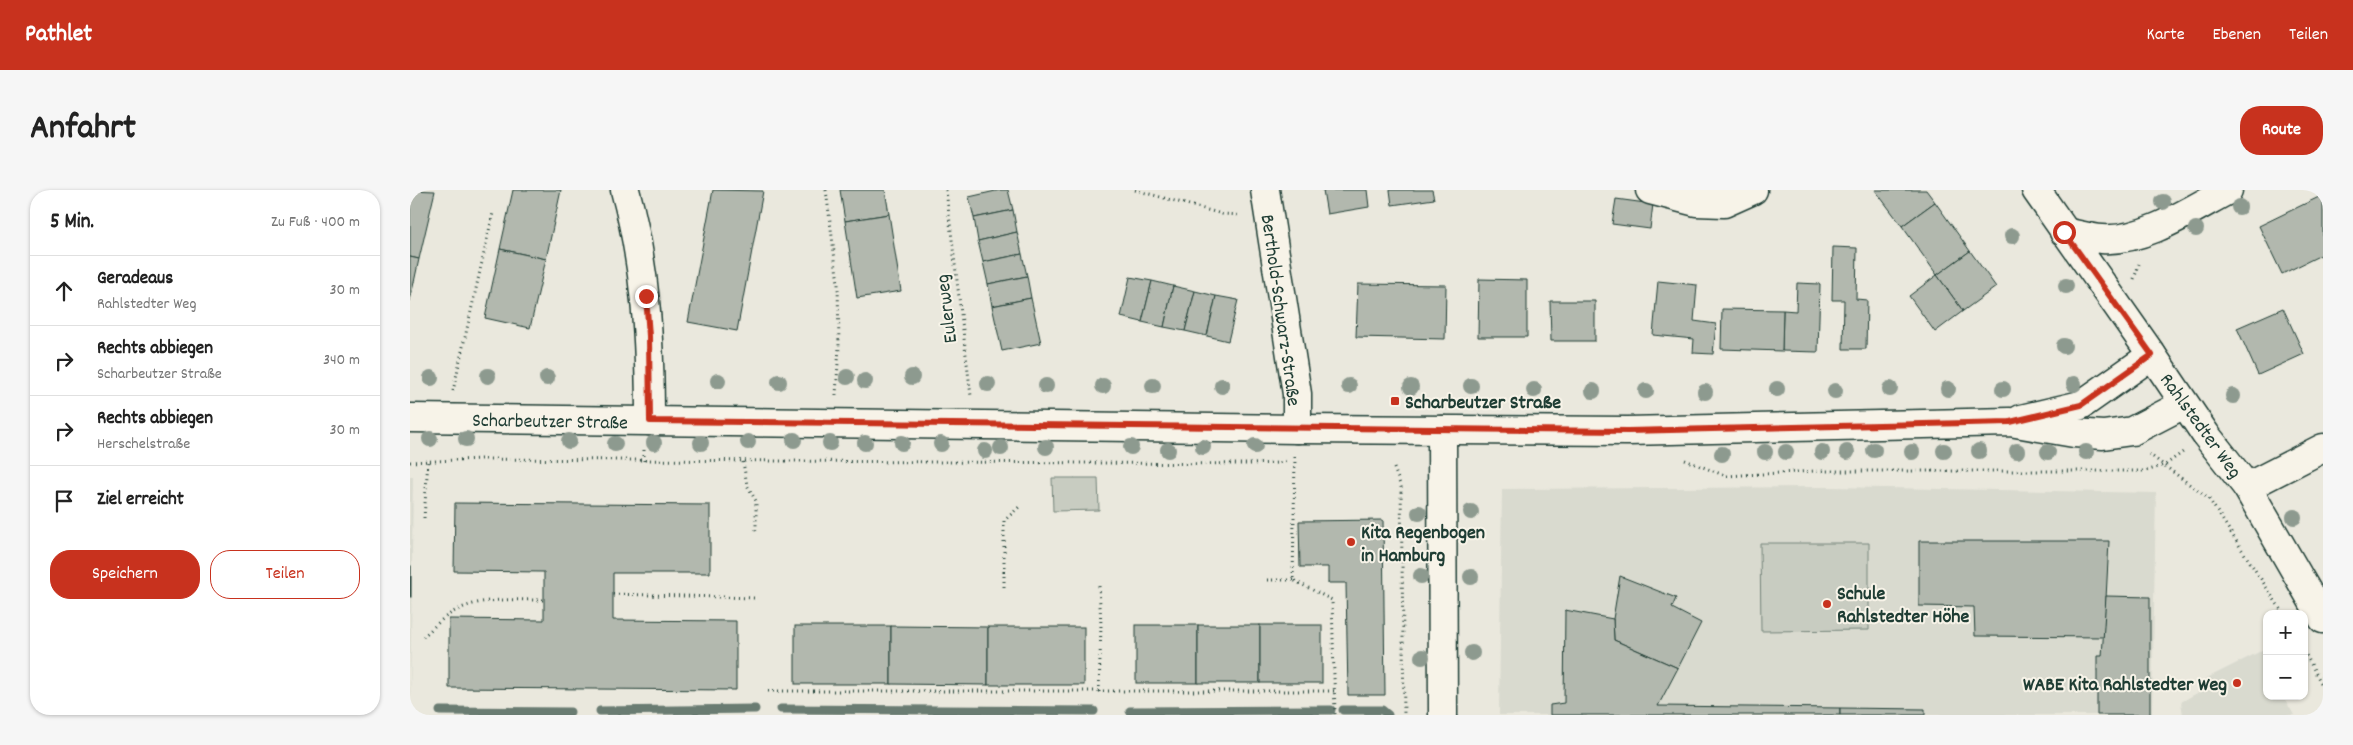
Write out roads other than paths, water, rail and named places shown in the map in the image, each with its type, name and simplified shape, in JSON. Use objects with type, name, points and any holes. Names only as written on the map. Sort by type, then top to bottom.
[{"type":"main road","points":[[625,190],[641,256],[646,296],[649,336],[650,421]]},
{"type":"main road","points":[[1650,190],[1696,202],[1724,203],[1753,190]]},
{"type":"main road","name":"Rahlstedter Weg","points":[[2036,190],[2123,313],[2184,404],[2247,487],[2323,619]]},
{"type":"main road","points":[[2064,232],[2102,239],[2116,238],[2160,226],[2228,190]]},
{"type":"main road","name":"Berthold-Schwarz-Straße","points":[[1266,200],[1297,394],[1297,429]]},
{"type":"main road","name":"Scharbeutzer Straße","points":[[2010,422],[2081,405],[2152,355]]},
{"type":"main road","name":"Scharbeutzer Straße","points":[[410,418],[1297,429],[1628,431],[2010,422],[2074,433],[2104,435],[2132,431],[2184,404]]},
{"type":"main road","points":[[1442,430],[1443,715]]},
{"type":"main road","points":[[2247,487],[2323,448]]},
{"type":"waterway","points":[[600,711],[755,709]]},
{"type":"waterway","points":[[781,709],[1094,711]]},
{"type":"waterway","points":[[1130,711],[1331,710]]},
{"type":"waterway","points":[[1343,710],[1382,710],[1388,715]]},
{"type":"waterway","points":[[440,711],[570,712]]},
{"type":"place","name":"Scharbeutzer Straße","points":[[1395,401]]},
{"type":"place","name":"Kita Regenbogen in Hamburg","points":[[1351,542]]},
{"type":"place","name":"Schule Rahlstedter Höhe","points":[[1827,604]]},
{"type":"place","name":"WABE Kita Rahlstedter Weg","points":[[2237,683]]}]
